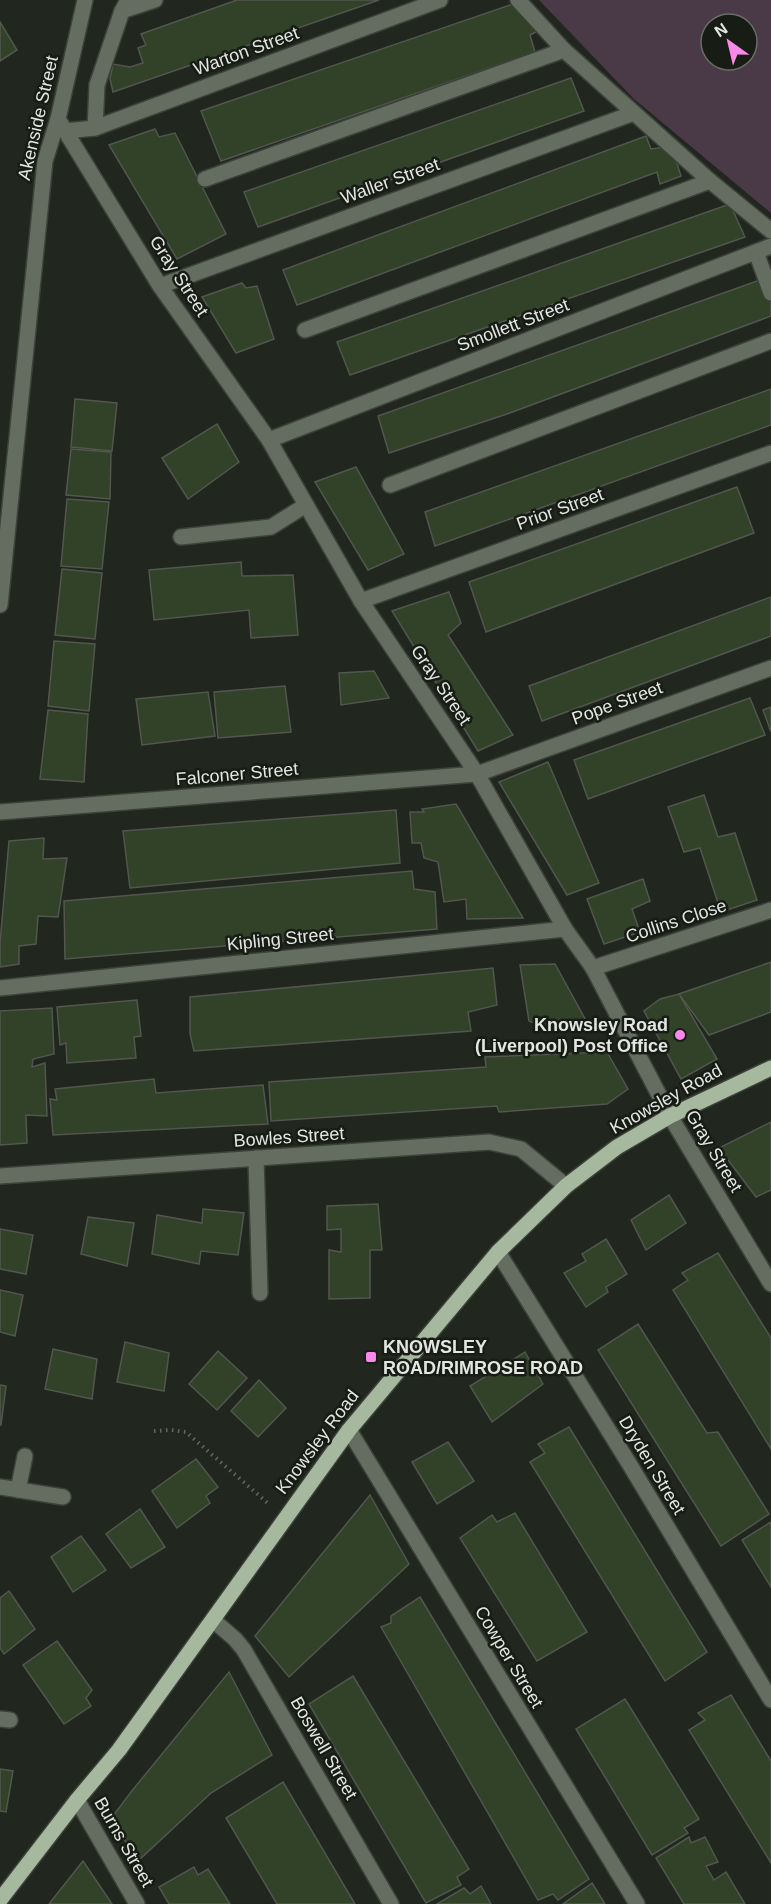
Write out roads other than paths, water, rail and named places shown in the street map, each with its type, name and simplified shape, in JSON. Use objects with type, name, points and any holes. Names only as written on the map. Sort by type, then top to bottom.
[{"type":"main road","name":"Knowsley Road","points":[[0,1900],[77,1800],[119,1750],[349,1430],[498,1252],[566,1186],[617,1148],[670,1116],[771,1068]]},
{"type":"street","name":"Akenside Street","points":[[0,604],[45,161],[61,125],[85,0]]},
{"type":"street","points":[[95,128],[97,85],[125,6],[155,0]]},
{"type":"street","name":"Warton Street","points":[[61,125],[95,128],[440,0]]},
{"type":"street","points":[[518,0],[564,50],[710,181],[771,231]]},
{"type":"street","points":[[205,178],[564,50]]},
{"type":"street","name":"Waller Street","points":[[159,286],[634,113]]},
{"type":"street","name":"Gray Street","points":[[61,125],[159,286],[269,440],[362,601],[477,774],[565,929],[593,968],[670,1116],[771,1284]]},
{"type":"street","points":[[304,330],[710,181]]},
{"type":"street","name":"Smollett Street","points":[[269,440],[771,246]]},
{"type":"street","points":[[756,252],[771,293]]},
{"type":"street","points":[[390,485],[771,341]]},
{"type":"street","name":"Prior Street","points":[[362,601],[771,453]]},
{"type":"street","points":[[181,537],[271,527],[306,505]]},
{"type":"street","name":"Pope Street","points":[[477,774],[771,668]]},
{"type":"street","name":"Falconer Street","points":[[0,812],[477,774]]},
{"type":"street","name":"Collins Close","points":[[593,968],[771,910]]},
{"type":"street","name":"Kipling Street","points":[[0,988],[565,929]]},
{"type":"street","name":"Bowles Street","points":[[0,1176],[489,1142],[520,1149],[566,1186]]},
{"type":"street","points":[[256,1158],[260,1293]]},
{"type":"street","name":"Dryden Street","points":[[498,1252],[771,1700]]},
{"type":"street","name":"Cowper Street","points":[[349,1430],[637,1904]]},
{"type":"street","points":[[18,1490],[25,1456]]},
{"type":"street","points":[[0,1487],[63,1497]]},
{"type":"street","name":"Boswell Street","points":[[213,1620],[244,1650],[391,1904]]},
{"type":"street","name":"Burns Street","points":[[77,1800],[137,1904]]},
{"type":"place","name":"Knowsley Road (Liverpool) Post Office","points":[[680,1035]]},
{"type":"place","name":"KNOWSLEY ROAD/RIMROSE ROAD","points":[[371,1357]]}]
